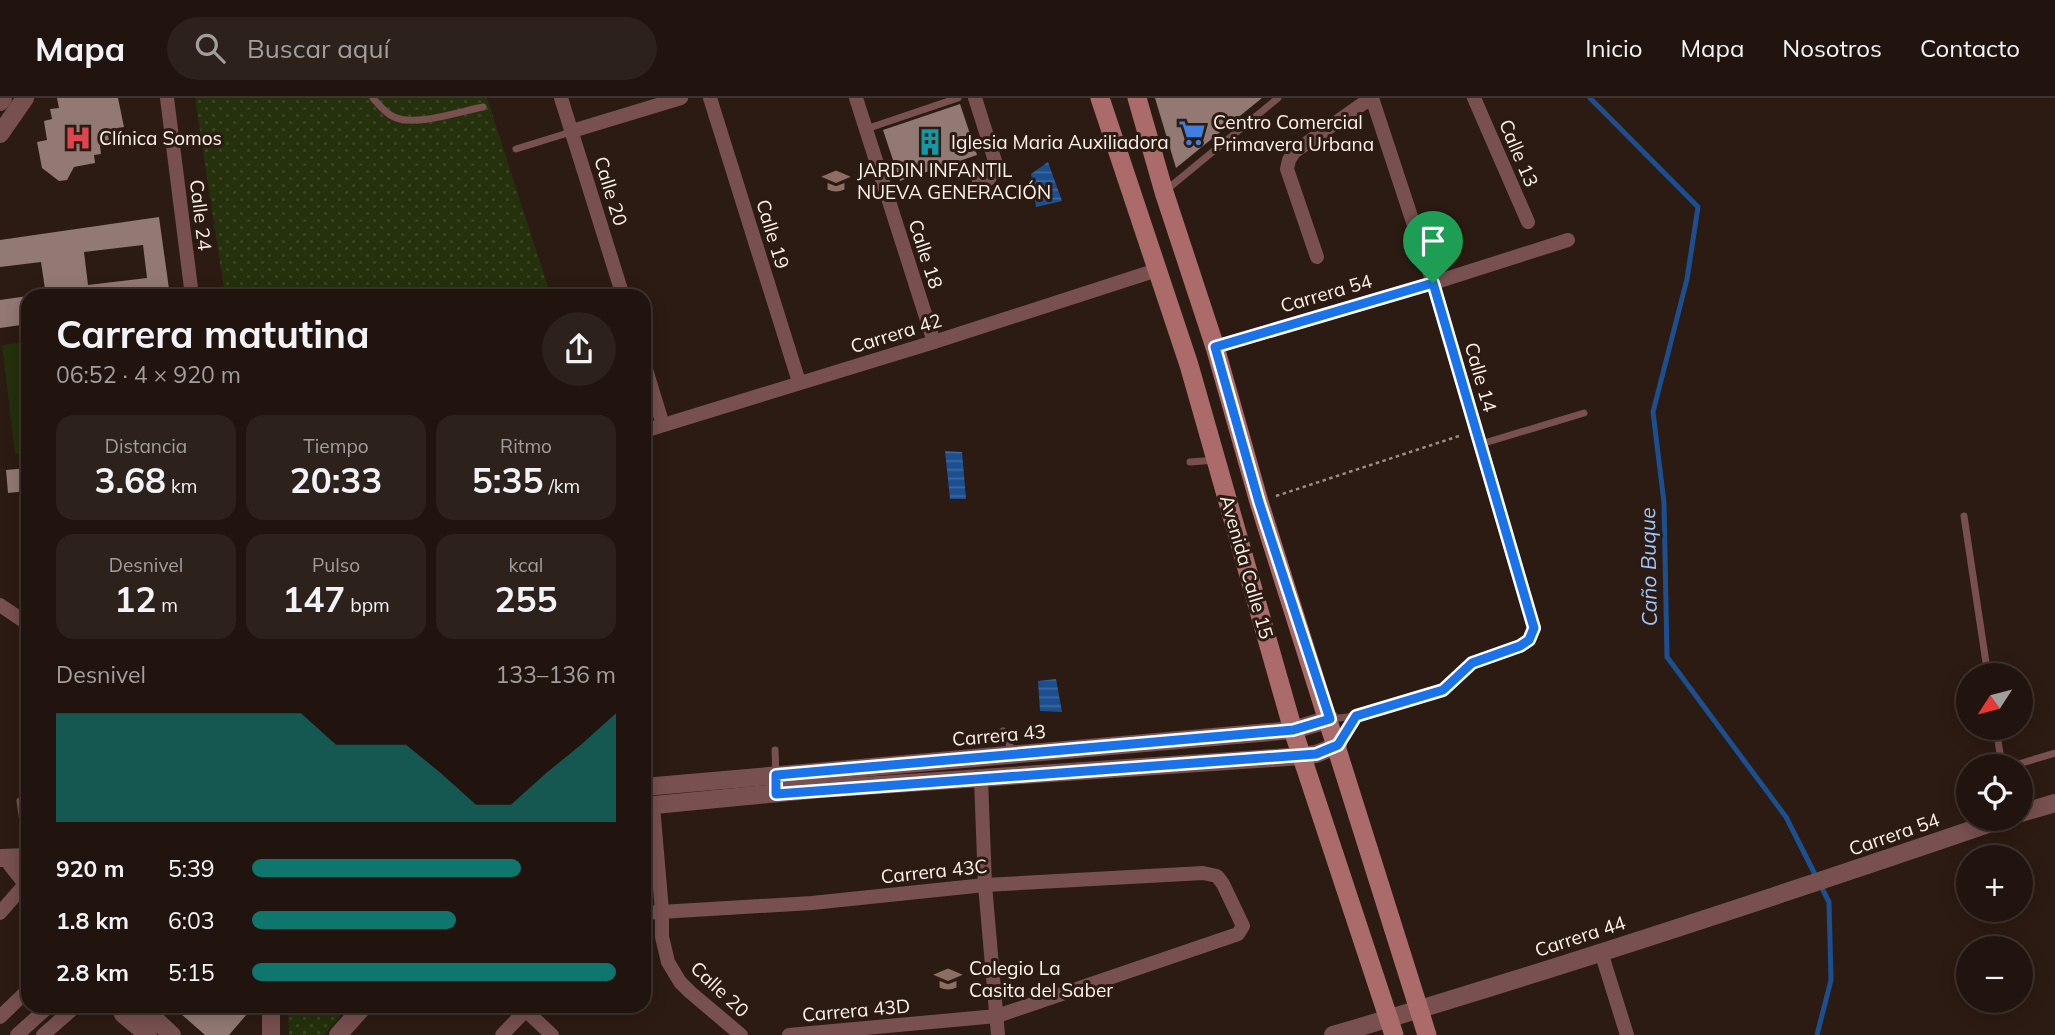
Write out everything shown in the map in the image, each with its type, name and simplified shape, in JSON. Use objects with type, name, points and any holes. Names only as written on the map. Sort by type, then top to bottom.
[{"type":"main road","name":"Avenida Calle 15","points":[[1100,98],[1189,365],[1293,730],[1392,1027]]},
{"type":"main road","name":"Avenida Calle 15","points":[[1137,98],[1164,192],[1215,347],[1259,502],[1330,719],[1427,1035]]},
{"type":"street","points":[[0,134],[25,98]]},
{"type":"street","name":"Calle 24","points":[[167,98],[191,289]]},
{"type":"street","name":"Calle 20","points":[[561,98],[621,289]]},
{"type":"street","points":[[572,131],[681,98]]},
{"type":"street","name":"Calle 19","points":[[710,98],[799,382]]},
{"type":"street","name":"Calle 18","points":[[856,98],[934,342]]},
{"type":"street","points":[[975,98],[996,164],[989,179],[979,182]]},
{"type":"street","points":[[1317,257],[1287,169],[1289,160],[1294,152],[1372,98]]},
{"type":"street","name":"Calle 14","points":[[1372,98],[1433,283],[1534,628]]},
{"type":"street","name":"Calle 13","points":[[1474,98],[1528,222]]},
{"type":"street","name":"Carrera 54","points":[[1215,347],[1568,240]]},
{"type":"street","name":"Carrera 42","points":[[651,429],[1157,270]]},
{"type":"street","points":[[651,386],[663,425]]},
{"type":"street","points":[[0,605],[21,619]]},
{"type":"street","name":"Carrera 43","points":[[651,786],[1293,730],[1330,719]]},
{"type":"street","points":[[651,806],[776,794],[1302,756],[1316,754],[1338,745]]},
{"type":"street","points":[[981,779],[985,884],[998,1035]]},
{"type":"street","points":[[2033,809],[2055,803]]},
{"type":"street","name":"Calle 20","points":[[651,828],[662,911],[663,950],[675,974],[690,992],[741,1035]]},
{"type":"street","name":"Carrera 54","points":[[1839,875],[1968,831]]},
{"type":"street","points":[[4,858],[21,877]]},
{"type":"street","name":"Carrera 43C","points":[[651,912],[812,903],[985,884],[1203,873],[1217,876],[1243,926]]},
{"type":"street","name":"Carrera 44","points":[[1333,1035],[1392,1027],[1420,1010],[1839,875]]},
{"type":"street","points":[[0,913],[21,890]]},
{"type":"street","name":"Carrera 43D","points":[[789,1035],[997,1016],[1238,934],[1243,926]]},
{"type":"street","points":[[1601,953],[1627,1035]]},
{"type":"street","points":[[0,1017],[21,997]]},
{"type":"street","points":[[20,1033],[41,1013]]},
{"type":"street","points":[[43,1035],[68,1013]]},
{"type":"street","points":[[124,1013],[148,1035]]},
{"type":"street","points":[[148,1013],[172,1035]]},
{"type":"street","points":[[271,1013],[271,1035]]},
{"type":"street","points":[[338,1035],[358,1013]]},
{"type":"street","points":[[502,1035],[520,1013]]},
{"type":"street","points":[[529,1013],[552,1035]]},
{"type":"lane","points":[[373,98],[384,111],[396,119],[419,120],[483,107]]},
{"type":"lane","points":[[866,129],[958,98]]},
{"type":"lane","points":[[1164,192],[1278,98]]},
{"type":"lane","points":[[516,149],[572,131]]},
{"type":"lane","points":[[1478,437],[1584,413]]},
{"type":"lane","points":[[1190,462],[1216,460]]},
{"type":"lane","points":[[1964,516],[1986,663]]},
{"type":"lane","name":"Carrera 43","points":[[1330,719],[1356,716],[1443,690],[1472,663],[1520,646],[1529,640],[1534,628]]},
{"type":"lane","points":[[1338,745],[1356,716]]},
{"type":"lane","points":[[1003,731],[1014,755]]},
{"type":"lane","points":[[775,750],[776,794]]},
{"type":"lane","points":[[2033,760],[2055,753]]},
{"type":"lane","points":[[20,802],[21,809]]},
{"type":"path","points":[[1259,502],[1478,437]]},
{"type":"green space","points":[[195,98],[487,98],[549,289],[224,289]]},
{"type":"green space","points":[[21,343],[21,454],[15,454],[2,345]]},
{"type":"green space","points":[[288,1013],[344,1013],[324,1035],[289,1035]]},
{"type":"water","points":[[1048,162],[1062,201],[1036,207],[1031,174]]},
{"type":"water","points":[[945,451],[962,452],[966,499],[950,499]]},
{"type":"water","points":[[1056,679],[1062,712],[1040,711],[1038,681]]},
{"type":"building","name":"Clínica Somos","points":[[57,98],[118,98],[124,127],[117,128],[118,134],[108,136],[110,144],[100,146],[101,154],[94,155],[95,163],[74,167],[67,180],[59,181],[42,168],[37,142],[47,140],[44,121],[52,119],[50,109],[59,108]]},
{"type":"building","name":"Centro Comercial Primavera Urbana","points":[[1155,98],[1262,98],[1176,168]]},
{"type":"building","name":"Iglesia Maria Auxiliadora","points":[[960,104],[977,155],[900,181],[883,130]]},
{"type":"building","points":[[159,217],[169,289],[45,289],[41,262],[0,267],[0,240]],"holes":[[[143,245],[147,278],[88,285],[84,252]]]},
{"type":"building","points":[[21,297],[21,325],[0,328],[0,300]]},
{"type":"building","points":[[21,469],[21,492],[8,493],[6,470]]},
{"type":"building","points":[[180,1013],[248,1013],[229,1035],[205,1035]]},
{"type":"waterway","name":"Caño Buque","points":[[1590,98],[1698,207],[1687,279],[1653,412],[1664,503],[1667,657],[1786,817],[1829,902],[1831,980],[1817,1035]]},
{"type":"place","name":"Centro Comercial Primavera Urbana","points":[[1192,133]]},
{"type":"place","name":"Clínica Somos","points":[[78,138]]},
{"type":"place","name":"Iglesia Maria Auxiliadora","points":[[930,142]]},
{"type":"place","name":"JARDIN INFANTIL NUEVA GENERACIÓN","points":[[836,181]]},
{"type":"place","name":"Colegio La Casita del Saber","points":[[948,979]]},
{"type":"route","points":[[1433,283],[1534,628],[1529,640],[1520,646],[1472,663],[1443,690],[1356,716],[1338,745],[1316,754],[776,794],[776,775],[1293,730],[1330,719],[1259,502],[1215,347],[1433,283]]}]
